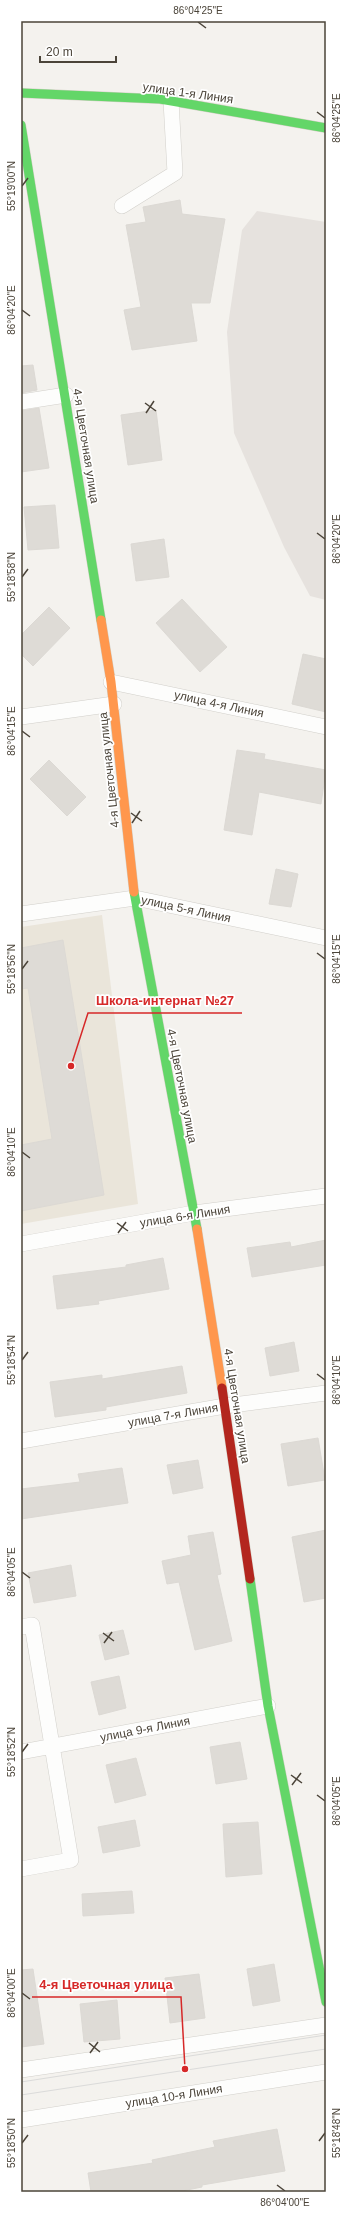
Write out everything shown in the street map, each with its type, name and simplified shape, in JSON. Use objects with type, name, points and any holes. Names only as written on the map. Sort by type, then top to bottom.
[{"type":"street","name":"улица 1-я Линия","points":[[21,93],[171,101],[326,128]]},
{"type":"street","name":"4-я Цветочная улица","points":[[21,125],[66,395],[111,682],[135,898],[194,1213],[225,1406],[268,1706],[326,2002]]},
{"type":"lane","points":[[122,206],[175,172],[171,101]]},
{"type":"lane","points":[[21,402],[66,395]]},
{"type":"lane","name":"улица 4-я Линия","points":[[111,682],[326,726]]},
{"type":"lane","points":[[21,718],[114,704]]},
{"type":"lane","name":"улица 5-я Линия","points":[[21,914],[135,898],[326,938]]},
{"type":"lane","name":"улица 6-я Линия","points":[[21,1244],[194,1213],[326,1196]]},
{"type":"lane","name":"улица 7-я Линия","points":[[21,1441],[225,1406],[326,1393]]},
{"type":"lane","points":[[21,1869],[71,1860],[53,1747],[26,1626]]},
{"type":"lane","name":"улица 9-я Линия","points":[[21,1752],[268,1706]]},
{"type":"lane","points":[[21,2070],[326,2025]]},
{"type":"lane","name":"улица 10-я Линия","points":[[21,2120],[326,2072]]},
{"type":"shaded area","points":[[257,211],[326,222],[326,600],[310,596],[284,547],[234,433],[227,332],[242,230]]},
{"type":"shaded area","points":[[102,915],[138,1204],[21,1224],[21,927]]},
{"type":"building","points":[[180,200],[182,214],[225,219],[210,303],[191,303],[197,341],[132,350],[124,310],[141,307],[126,225],[146,222],[143,207]]},
{"type":"building","points":[[33,365],[37,390],[21,393],[21,366]]},
{"type":"building","points":[[39,408],[49,468],[21,472],[21,411]]},
{"type":"building","points":[[156,410],[162,460],[128,465],[121,415]]},
{"type":"building","points":[[55,505],[59,548],[28,550],[24,507]]},
{"type":"building","points":[[164,539],[169,577],[136,581],[131,544]]},
{"type":"building","points":[[182,599],[227,647],[200,672],[156,623]]},
{"type":"building","points":[[49,607],[70,628],[33,666],[21,654],[21,635]]},
{"type":"building","points":[[303,654],[326,659],[326,712],[292,704]]},
{"type":"building","points":[[237,750],[265,754],[264,759],[326,770],[321,804],[259,792],[252,835],[224,830]]},
{"type":"building","points":[[49,760],[86,797],[67,816],[30,779]]},
{"type":"building","points":[[276,869],[298,874],[291,907],[269,904]]},
{"type":"building","points":[[63,940],[104,1195],[21,1211],[21,1145],[52,1139],[28,988],[21,989],[21,948]]},
{"type":"building","points":[[326,1240],[326,1265],[252,1277],[247,1248],[290,1242],[291,1247]]},
{"type":"building","points":[[163,1258],[169,1289],[98,1301],[99,1304],[57,1309],[53,1276],[126,1267],[126,1265]]},
{"type":"building","points":[[294,1342],[299,1371],[270,1376],[265,1348]]},
{"type":"building","points":[[182,1366],[187,1393],[106,1407],[106,1410],[55,1417],[50,1382],[102,1375],[102,1379]]},
{"type":"building","points":[[318,1438],[325,1480],[288,1486],[281,1444]]},
{"type":"building","points":[[198,1460],[203,1488],[173,1494],[167,1465]]},
{"type":"building","points":[[122,1468],[128,1503],[21,1519],[21,1489],[80,1482],[78,1474]]},
{"type":"building","points":[[326,1530],[326,1598],[304,1602],[292,1537]]},
{"type":"building","points":[[213,1532],[221,1574],[217,1575],[232,1641],[195,1650],[179,1582],[167,1584],[162,1561],[191,1555],[188,1536]]},
{"type":"building","points":[[71,1565],[76,1596],[34,1603],[28,1573]]},
{"type":"building","points":[[123,1630],[129,1654],[105,1660],[99,1635]]},
{"type":"building","points":[[119,1676],[126,1708],[99,1715],[91,1682]]},
{"type":"building","points":[[240,1742],[247,1779],[216,1784],[210,1747]]},
{"type":"building","points":[[136,1758],[146,1795],[115,1803],[106,1765]]},
{"type":"building","points":[[135,1820],[140,1846],[103,1853],[98,1827]]},
{"type":"building","points":[[258,1822],[262,1874],[226,1877],[223,1824]]},
{"type":"building","points":[[132,1891],[134,1913],[83,1916],[82,1894]]},
{"type":"building","points":[[274,1964],[280,2001],[253,2006],[247,1969]]},
{"type":"building","points":[[33,1969],[44,2044],[21,2047],[21,1970]]},
{"type":"building","points":[[199,1974],[205,2018],[170,2023],[165,1978]]},
{"type":"building","points":[[117,2000],[120,2039],[84,2042],[80,2004]]},
{"type":"building","points":[[277,2129],[285,2171],[202,2185],[202,2187],[177,2192],[91,2192],[88,2173],[153,2163],[152,2160],[215,2147],[213,2141]]},
{"type":"tram line","points":[[21,2082],[326,2035]]},
{"type":"tram line","points":[[21,2095],[326,2049]]},
{"type":"traffic: fast","points":[[21,93],[160,99],[326,128]]},
{"type":"traffic: fast","points":[[21,125],[101,620]]},
{"type":"traffic: fast","points":[[134,892],[197,1229]]},
{"type":"traffic: fast","points":[[250,1579],[268,1706],[326,2002]]},
{"type":"traffic: slow","points":[[101,620],[111,682],[134,892]]},
{"type":"traffic: slow","points":[[197,1229],[222,1388]]},
{"type":"traffic: jam","points":[[222,1388],[250,1579]]},
{"type":"place","name":"Школа-интернат №27","points":[[71,1066]]},
{"type":"place","name":"4-я Цветочная улица","points":[[185,2069]]}]
